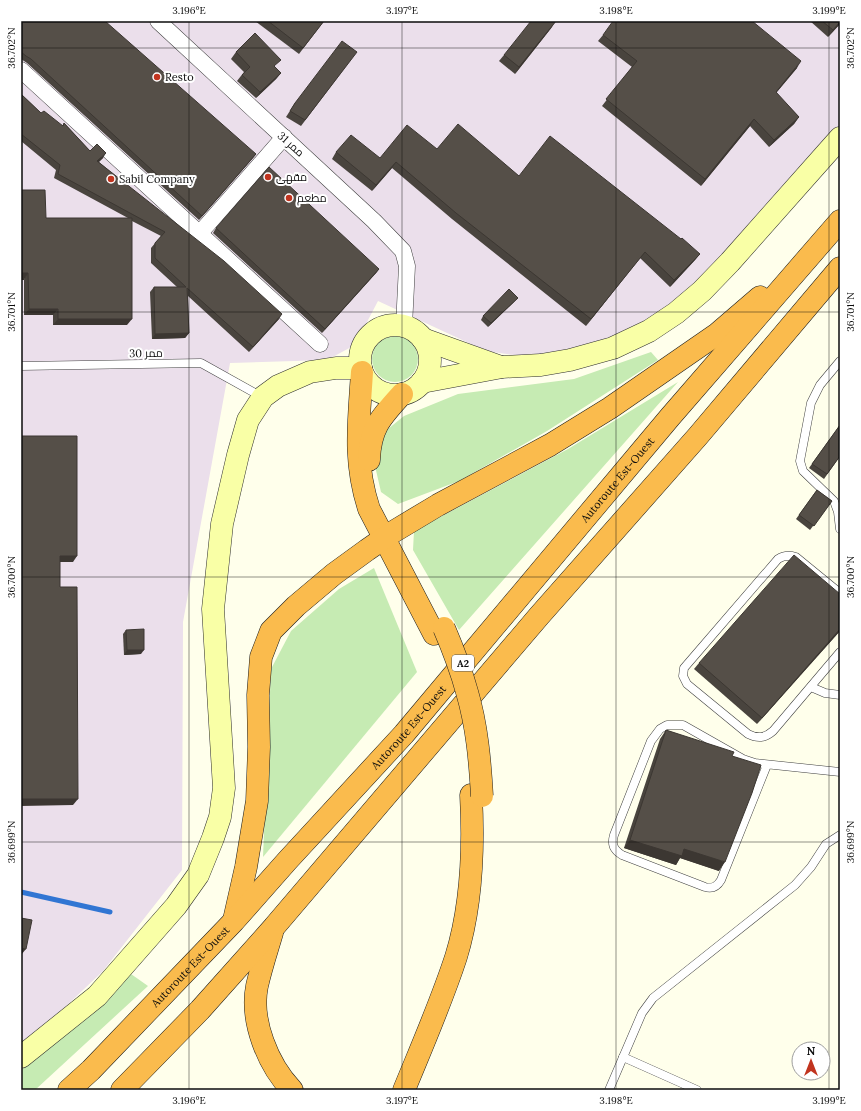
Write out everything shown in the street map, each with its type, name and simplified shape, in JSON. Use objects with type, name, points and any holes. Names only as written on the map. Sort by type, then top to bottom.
[{"type":"highway","name":"Autoroute Est-Ouest","points":[[69,1090],[234,921],[404,734],[670,417],[840,221]]},
{"type":"highway","points":[[234,921],[246,867],[257,802],[259,747],[258,695],[261,657],[271,632],[296,606],[334,574],[389,536],[438,505],[550,445],[610,408],[717,334],[816,250]]},
{"type":"highway","name":"A2","points":[[122,1090],[200,1010],[274,927],[539,616],[698,436],[840,268]]},
{"type":"highway","points":[[361,370],[358,444],[360,473],[364,494],[369,509],[389,536]]},
{"type":"highway","points":[[402,394],[380,420],[374,431],[370,446],[369,460],[373,492],[389,536],[439,631],[457,660],[468,693],[480,761],[465,917],[456,957],[430,1028],[404,1090]]},
{"type":"highway","points":[[417,1090],[463,963],[471,930],[480,863],[482,830],[476,796]]},
{"type":"highway","points":[[274,927],[257,987],[256,1009],[266,1052],[277,1071],[291,1090]]},
{"type":"highway","points":[[389,1090],[396,1081],[416,1042],[430,1028]]},
{"type":"main road","points":[[422,382],[502,367],[541,365],[570,360],[612,348],[649,331],[676,313],[702,291],[730,262],[840,138]]},
{"type":"main road","points":[[394,325],[404,326],[415,331],[423,339],[428,349],[430,361],[428,372],[422,382],[413,390],[402,394],[382,392],[374,388],[367,380],[361,370],[360,358],[362,348],[374,331],[394,325]]},
{"type":"main road","points":[[423,339],[502,367]]},
{"type":"main road","points":[[21,1057],[97,996],[176,906],[198,875],[213,838],[220,817],[224,788],[213,609],[222,524],[238,455],[248,420],[263,397],[278,386],[310,372],[336,368],[361,370]]},
{"type":"street","name":"ممر 31","points":[[158,21],[374,221],[402,252],[407,266],[404,326]]},
{"type":"street","points":[[21,70],[320,344]]},
{"type":"street","points":[[200,234],[284,137]]},
{"type":"lane","points":[[840,361],[820,386],[811,403],[800,462],[803,471],[834,502],[838,512],[840,528]]},
{"type":"lane","name":"ممر 30","points":[[21,366],[201,363],[263,397]]},
{"type":"lane","points":[[840,593],[796,556],[782,556],[686,665],[682,672],[684,680],[687,684],[748,734],[758,738],[769,735],[773,731],[840,652]]},
{"type":"lane","points":[[811,687],[825,693],[840,695]]},
{"type":"lane","points":[[767,765],[721,880],[714,887],[705,887],[622,855],[613,847],[612,841],[614,835],[651,741],[660,729],[667,725],[683,725],[743,759],[755,763],[840,772]]},
{"type":"lane","points":[[609,1090],[642,1013],[653,998],[795,885],[811,867],[826,844],[840,835]]},
{"type":"lane","points":[[623,1057],[697,1090]]},
{"type":"shaded area","points":[[21,21],[840,21],[840,126],[716,271],[649,324],[591,347],[539,359],[486,351],[378,301],[355,345],[327,360],[230,363],[183,622],[182,870],[103,971],[21,1049]]},
{"type":"green space","points":[[395,336],[408,340],[414,346],[418,359],[414,372],[408,378],[395,382],[382,378],[376,372],[372,359],[376,346],[382,340]]},
{"type":"green space","points":[[651,352],[658,360],[547,431],[459,481],[398,504],[381,492],[375,466],[383,433],[404,416],[458,394],[574,379]]},
{"type":"green space","points":[[678,382],[459,630],[413,550],[414,531],[568,449]]},
{"type":"green space","points":[[374,568],[417,672],[263,857],[271,669],[291,631],[339,589]]},
{"type":"green space","points":[[131,974],[148,986],[35,1090],[21,1090],[21,1070],[97,1008]]},
{"type":"building","points":[[21,21],[105,21],[256,154],[202,216],[31,59],[21,52]]},
{"type":"building","points":[[268,21],[324,21],[303,48]]},
{"type":"building","points":[[531,21],[556,21],[519,67],[504,55]]},
{"type":"building","points":[[613,21],[752,21],[801,61],[776,92],[799,117],[774,140],[754,119],[705,179],[606,99],[637,61],[603,35]]},
{"type":"building","points":[[822,21],[840,21],[840,22],[833,30]]},
{"type":"building","points":[[255,33],[281,60],[274,66],[281,73],[260,92],[242,75],[250,67],[236,52]]},
{"type":"building","points":[[342,41],[357,52],[305,120],[290,111]]},
{"type":"building","points":[[21,94],[41,113],[44,111],[63,126],[64,123],[90,151],[97,144],[106,153],[97,161],[224,261],[282,314],[253,347],[187,288],[189,333],[155,334],[154,287],[186,287],[155,258],[155,243],[165,232],[58,174],[60,165],[21,134]]},
{"type":"building","points":[[458,124],[519,176],[550,136],[681,239],[682,238],[700,254],[674,280],[645,252],[591,319],[456,213],[396,162],[376,185],[336,152],[351,135],[380,158],[407,125],[437,149]]},
{"type":"building","points":[[269,167],[379,269],[325,329],[216,228]]},
{"type":"building","points":[[21,190],[45,190],[46,218],[132,218],[132,319],[58,319],[58,309],[29,309],[28,273],[21,273]]},
{"type":"building","points":[[509,289],[518,298],[491,323],[483,316]]},
{"type":"building","points":[[840,425],[840,456],[827,474],[812,464]]},
{"type":"building","points":[[21,436],[77,436],[77,556],[60,556],[60,587],[77,587],[78,799],[21,799]]},
{"type":"building","points":[[817,490],[832,501],[814,526],[799,515]]},
{"type":"building","points":[[794,555],[840,594],[840,629],[762,718],[699,663]]},
{"type":"building","points":[[144,629],[144,650],[127,650],[126,630]]},
{"type":"building","points":[[666,730],[734,752],[732,756],[761,765],[752,793],[725,862],[684,849],[682,856],[630,840]]},
{"type":"building","points":[[21,918],[32,920],[26,949],[21,948]]},
{"type":"waterway","points":[[21,892],[110,912]]},
{"type":"place","name":"Resto","points":[[157,77]]},
{"type":"place","name":"مقهى","points":[[268,177]]},
{"type":"place","name":"Sabil Company","points":[[111,179]]},
{"type":"place","name":"مطعم","points":[[289,198]]}]
